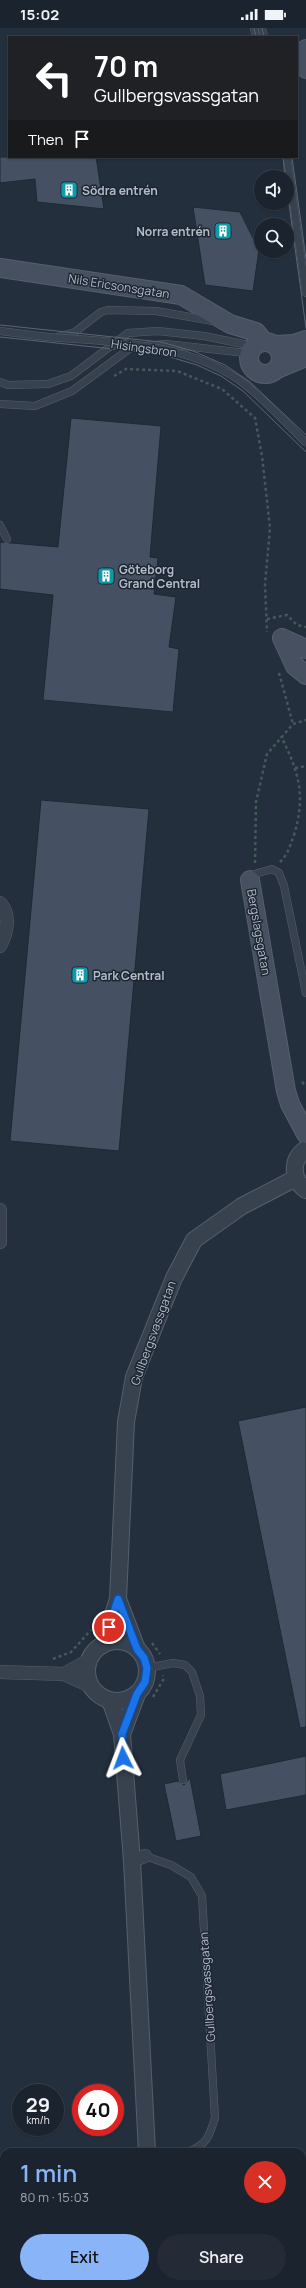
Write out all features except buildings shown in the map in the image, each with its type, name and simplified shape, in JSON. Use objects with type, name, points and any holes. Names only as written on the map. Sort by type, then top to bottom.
[{"type":"main road","points":[[306,50],[306,69]]},
{"type":"main road","name":"Nils Ericsonsgatan","points":[[0,268],[181,295],[230,324],[256,332],[260,349]]},
{"type":"main road","points":[[306,340],[294,344],[260,349],[250,365],[257,373],[268,374],[306,357]]},
{"type":"main road","points":[[260,349],[280,354],[281,359],[277,369]]},
{"type":"main road","points":[[306,648],[282,638],[295,666],[306,676]]},
{"type":"main road","name":"Bergslagsgatan","points":[[250,880],[286,1091],[290,1104],[306,1134]]},
{"type":"street","points":[[0,903],[8,918],[6,936],[0,946]]},
{"type":"street","points":[[306,1149],[300,1154],[295,1163],[296,1178],[306,1190]]},
{"type":"street","name":"Gullbergsvassgatan","points":[[91,1659],[104,1645],[118,1599],[126,1422],[134,1377],[174,1278],[194,1240],[242,1206],[296,1178]]},
{"type":"street","points":[[0,1210],[0,1242]]},
{"type":"street","name":"Gullbergsvassgatan","points":[[118,1599],[143,1645],[144,1658],[155,1667]]},
{"type":"street","points":[[104,1645],[121,1642],[143,1645]]},
{"type":"street","points":[[64,1674],[91,1659]]},
{"type":"street","points":[[91,1659],[88,1672],[92,1686]]},
{"type":"street","points":[[122,1734],[144,1696],[145,1682],[155,1667]]},
{"type":"street","points":[[0,1672],[64,1674],[92,1686],[101,1696],[110,1700],[125,1700],[144,1696]]},
{"type":"street","points":[[110,1700],[122,1734],[139,1858],[147,2148]]},
{"type":"lane","points":[[287,158],[306,293]]},
{"type":"lane","points":[[39,336],[57,338],[75,332],[101,312],[108,310],[156,311],[230,324]]},
{"type":"lane","name":"Hisingsbron","points":[[0,331],[160,348],[196,359],[224,372],[246,386],[306,443]]},
{"type":"lane","points":[[0,382],[8,385],[48,384],[71,376],[128,333],[158,331],[204,336],[260,349]]},
{"type":"lane","points":[[0,404],[35,406],[72,391],[132,348],[166,344],[246,353],[260,349]]},
{"type":"lane","points":[[0,525],[7,539]]},
{"type":"lane","points":[[272,869],[279,873],[284,886],[306,993]]},
{"type":"lane","name":"Bergslagsgatan","points":[[250,880],[255,874],[272,869]]},
{"type":"lane","points":[[155,1667],[173,1663],[185,1665],[192,1672],[200,1696],[201,1715],[180,1760],[183,1780]]},
{"type":"lane","name":"Gullbergsvassgatan","points":[[139,1858],[171,1865],[191,1877],[202,1896],[215,2118],[209,2136],[198,2148]]},
{"type":"path","points":[[113,377],[126,369],[177,371],[222,389],[255,418],[262,456],[270,528],[265,584],[267,618],[287,615],[297,625],[306,627]]},
{"type":"path","points":[[293,724],[306,720]]},
{"type":"path","points":[[272,869],[287,856],[301,811],[301,790],[295,768],[281,736]]},
{"type":"path","points":[[295,768],[306,766]]},
{"type":"path","points":[[50,1659],[71,1652],[94,1626],[109,1627]]},
{"type":"path","points":[[143,1645],[160,1651],[155,1667],[163,1680],[144,1696]]},
{"type":"tram line","points":[[254,28],[256,36]]},
{"type":"tram line","points":[[262,28],[264,36]]},
{"type":"tram line","points":[[283,158],[284,170]]},
{"type":"tram line","points":[[292,158],[306,259]]},
{"type":"tram line","points":[[290,210],[306,328]]},
{"type":"tram line","points":[[0,325],[161,342],[193,351],[225,365],[250,382],[306,435]]},
{"type":"tram line","points":[[0,337],[160,354],[197,365],[221,376],[243,391],[306,452]]},
{"type":"place","name":"Södra entrén","points":[[69,190]]},
{"type":"place","name":"Norra entrén","points":[[223,231]]},
{"type":"place","name":"Göteborg Grand Central","points":[[106,576]]},
{"type":"place","name":"Park Central","points":[[80,975]]},
{"type":"route","points":[[109,1627],[118,1599],[137,1649],[144,1658],[147,1668],[145,1682],[137,1694],[122,1734],[123,1758]]}]
